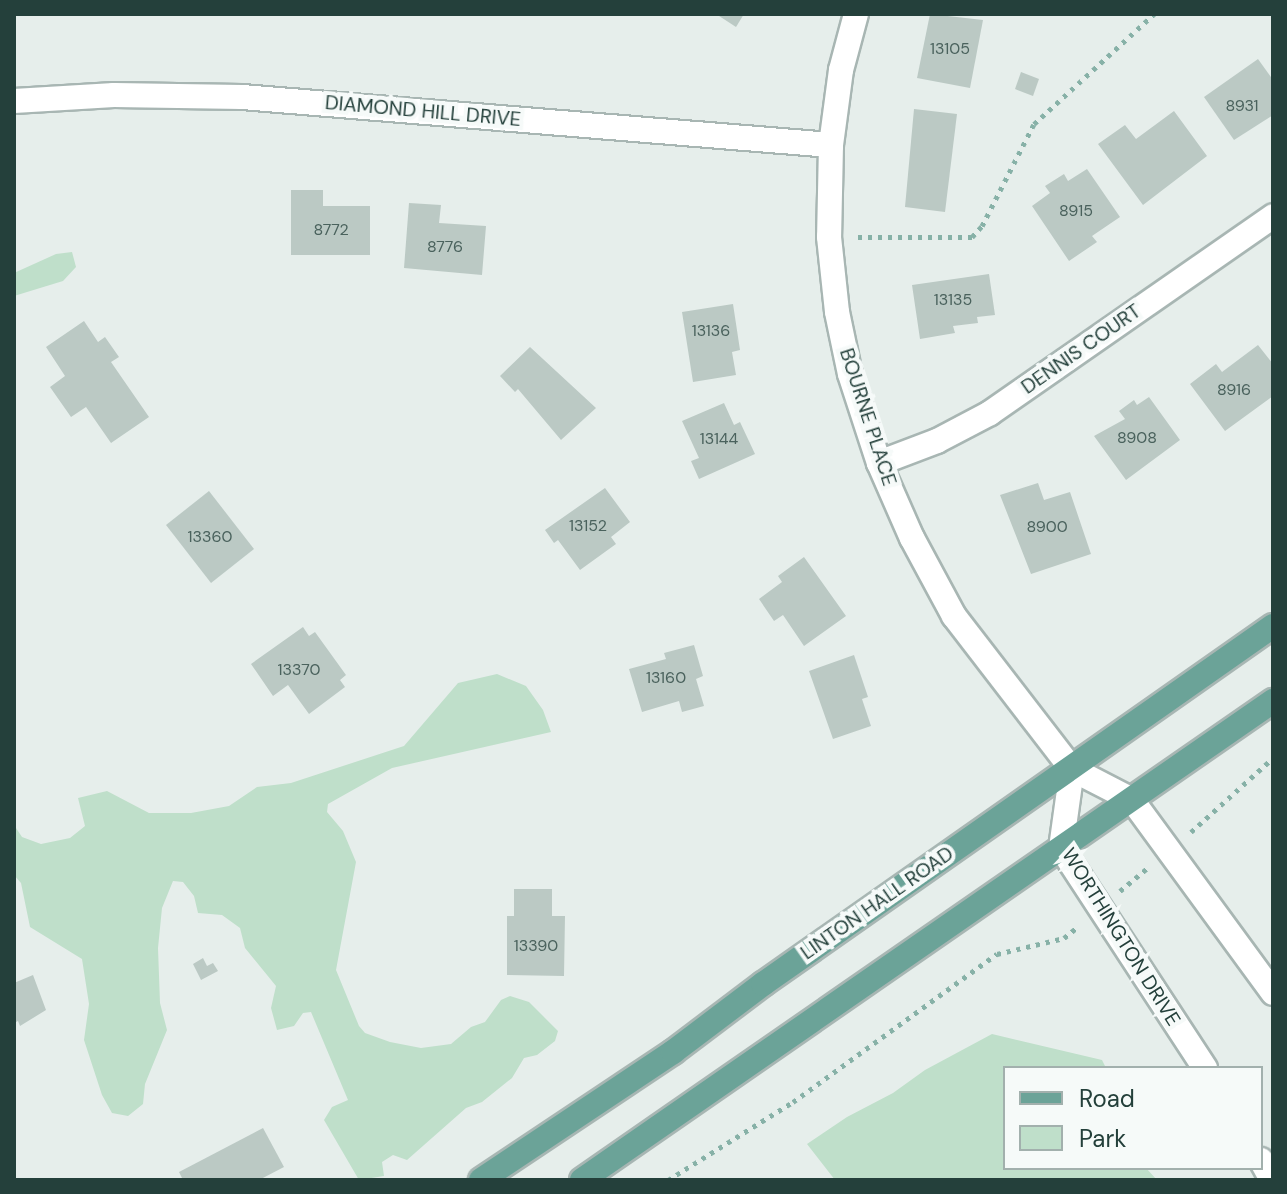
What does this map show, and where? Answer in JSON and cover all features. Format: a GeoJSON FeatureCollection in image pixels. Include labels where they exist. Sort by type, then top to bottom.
{"type":"FeatureCollection","features":[{"type":"Feature","properties":{"kind":"main road","name":"LINTON HALL ROAD"},"geometry":{"type":"LineString","coordinates":[[481,1180],[673,1052],[850,922],[1273,626]]}},
{"type":"Feature","properties":{"kind":"main road"},"geometry":{"type":"LineString","coordinates":[[582,1180],[1273,701]]}},
{"type":"Feature","properties":{"kind":"street","name":"BOURNE PLACE"},"geometry":{"type":"LineString","coordinates":[[856,14],[841,70],[831,145],[829,237],[837,312],[850,374],[879,463],[912,538],[954,616],[1072,769]]}},
{"type":"Feature","properties":{"kind":"street","name":"DIAMOND HILL DRIVE"},"geometry":{"type":"LineString","coordinates":[[14,101],[114,95],[242,97],[831,145]]}},
{"type":"Feature","properties":{"kind":"street","name":"DENNIS COURT"},"geometry":{"type":"LineString","coordinates":[[879,463],[937,441],[990,413],[1273,216]]}},
{"type":"Feature","properties":{"kind":"street"},"geometry":{"type":"LineString","coordinates":[[1072,769],[1132,800],[1273,993]]}},
{"type":"Feature","properties":{"kind":"street","name":"WORTHINGTON DRIVE"},"geometry":{"type":"LineString","coordinates":[[1072,769],[1061,848],[1204,1066]]}},
{"type":"Feature","properties":{"kind":"path"},"geometry":{"type":"LineString","coordinates":[[829,237],[972,237],[982,226],[1034,124],[1154,14]]}},
{"type":"Feature","properties":{"kind":"path"},"geometry":{"type":"LineString","coordinates":[[1226,803],[1255,770],[1273,758]]}},
{"type":"Feature","properties":{"kind":"path"},"geometry":{"type":"LineString","coordinates":[[668,1180],[793,1102],[997,954],[1064,938]]}},
{"type":"Feature","properties":{"kind":"green space"},"geometry":{"type":"Polygon","coordinates":[[[72,252],[76,267],[63,281],[14,296],[14,273],[56,254],[72,252]]]}},
{"type":"Feature","properties":{"kind":"green space"},"geometry":{"type":"Polygon","coordinates":[[[497,674],[526,686],[543,710],[551,732],[392,768],[328,804],[327,812],[343,831],[356,862],[336,970],[359,1026],[365,1033],[390,1042],[421,1048],[451,1044],[471,1027],[485,1022],[501,1000],[510,996],[529,1002],[558,1031],[555,1041],[537,1055],[524,1058],[512,1078],[482,1102],[466,1108],[407,1160],[393,1155],[382,1162],[384,1176],[359,1180],[324,1120],[332,1107],[348,1100],[311,1012],[303,1013],[294,1026],[277,1030],[271,1008],[276,986],[245,948],[240,928],[222,915],[198,913],[194,896],[183,882],[173,881],[162,908],[158,948],[160,1003],[167,1030],[145,1084],[143,1104],[128,1116],[112,1113],[102,1095],[84,1040],[89,1004],[82,959],[30,927],[21,883],[14,875],[14,825],[22,837],[41,844],[70,838],[85,826],[78,798],[107,791],[149,813],[191,813],[229,806],[257,787],[291,783],[404,746],[458,683],[497,674]]]}},
{"type":"Feature","properties":{"kind":"green space"},"geometry":{"type":"Polygon","coordinates":[[[992,1034],[1102,1060],[1105,1066],[1003,1066],[1003,1170],[1148,1170],[1157,1180],[835,1180],[807,1144],[847,1117],[893,1093],[925,1070],[992,1034]]]}},
{"type":"Feature","properties":{"kind":"building"},"geometry":{"type":"Polygon","coordinates":[[[716,14],[744,14],[736,27],[716,14]]]}},
{"type":"Feature","properties":{"kind":"building"},"geometry":{"type":"Polygon","coordinates":[[[930,14],[983,20],[970,88],[917,78],[930,14]]]}},
{"type":"Feature","properties":{"kind":"building"},"geometry":{"type":"Polygon","coordinates":[[[1258,59],[1273,80],[1273,115],[1234,140],[1204,97],[1258,59]]]}},
{"type":"Feature","properties":{"kind":"building"},"geometry":{"type":"Polygon","coordinates":[[[1021,72],[1039,79],[1033,96],[1015,89],[1021,72]]]}},
{"type":"Feature","properties":{"kind":"building"},"geometry":{"type":"Polygon","coordinates":[[[914,109],[957,114],[945,212],[905,207],[914,109]]]}},
{"type":"Feature","properties":{"kind":"building"},"geometry":{"type":"Polygon","coordinates":[[[1174,111],[1207,156],[1143,205],[1098,144],[1125,125],[1136,139],[1174,111]]]}},
{"type":"Feature","properties":{"kind":"building"},"geometry":{"type":"Polygon","coordinates":[[[1087,169],[1120,217],[1092,236],[1097,242],[1069,261],[1032,206],[1050,193],[1045,186],[1064,174],[1068,181],[1087,169]]]}},
{"type":"Feature","properties":{"kind":"building"},"geometry":{"type":"Polygon","coordinates":[[[291,190],[323,190],[323,206],[370,206],[370,255],[291,255],[291,190]]]}},
{"type":"Feature","properties":{"kind":"building"},"geometry":{"type":"Polygon","coordinates":[[[409,203],[441,205],[439,223],[486,226],[482,275],[404,268],[409,203]]]}},
{"type":"Feature","properties":{"kind":"building"},"geometry":{"type":"Polygon","coordinates":[[[989,274],[995,315],[977,317],[978,323],[953,326],[955,333],[920,339],[912,285],[989,274]]]}},
{"type":"Feature","properties":{"kind":"building"},"geometry":{"type":"Polygon","coordinates":[[[733,304],[740,350],[732,352],[736,375],[693,382],[682,312],[733,304]]]}},
{"type":"Feature","properties":{"kind":"building"},"geometry":{"type":"Polygon","coordinates":[[[84,321],[98,342],[105,337],[119,357],[111,362],[149,417],[111,443],[86,407],[71,417],[50,387],[65,376],[46,347],[84,321]]]}},
{"type":"Feature","properties":{"kind":"building"},"geometry":{"type":"Polygon","coordinates":[[[1258,345],[1273,364],[1273,396],[1225,431],[1190,384],[1216,364],[1222,372],[1258,345]]]}},
{"type":"Feature","properties":{"kind":"building"},"geometry":{"type":"Polygon","coordinates":[[[530,347],[596,408],[561,440],[518,389],[515,392],[500,376],[530,347]]]}},
{"type":"Feature","properties":{"kind":"building"},"geometry":{"type":"Polygon","coordinates":[[[1149,397],[1180,440],[1126,480],[1094,436],[1125,419],[1119,411],[1134,400],[1137,405],[1149,397]]]}},
{"type":"Feature","properties":{"kind":"building"},"geometry":{"type":"Polygon","coordinates":[[[724,403],[734,425],[740,422],[755,454],[699,479],[691,461],[699,458],[682,421],[724,403]]]}},
{"type":"Feature","properties":{"kind":"building"},"geometry":{"type":"Polygon","coordinates":[[[1038,483],[1044,500],[1070,492],[1091,554],[1031,574],[1000,495],[1038,483]]]}},
{"type":"Feature","properties":{"kind":"building"},"geometry":{"type":"Polygon","coordinates":[[[605,488],[630,522],[611,537],[616,544],[580,570],[558,540],[554,543],[545,530],[605,488]]]}},
{"type":"Feature","properties":{"kind":"building"},"geometry":{"type":"Polygon","coordinates":[[[209,491],[254,549],[211,583],[166,525],[209,491]]]}},
{"type":"Feature","properties":{"kind":"building"},"geometry":{"type":"Polygon","coordinates":[[[804,557],[846,616],[804,646],[783,615],[774,621],[759,599],[782,582],[778,576],[804,557]]]}},
{"type":"Feature","properties":{"kind":"building"},"geometry":{"type":"Polygon","coordinates":[[[303,627],[309,636],[315,632],[346,675],[340,680],[345,687],[309,714],[288,685],[273,696],[251,664],[303,627]]]}},
{"type":"Feature","properties":{"kind":"building"},"geometry":{"type":"Polygon","coordinates":[[[694,645],[703,676],[696,679],[704,706],[682,712],[679,701],[642,712],[629,669],[666,659],[664,653],[694,645]]]}},
{"type":"Feature","properties":{"kind":"building"},"geometry":{"type":"Polygon","coordinates":[[[854,655],[868,697],[862,699],[871,726],[833,739],[809,671],[854,655]]]}},
{"type":"Feature","properties":{"kind":"building"},"geometry":{"type":"Polygon","coordinates":[[[514,889],[552,889],[552,916],[565,916],[564,976],[507,975],[507,916],[514,916],[514,889]]]}},
{"type":"Feature","properties":{"kind":"building"},"geometry":{"type":"Polygon","coordinates":[[[203,958],[207,966],[213,963],[218,971],[201,980],[193,964],[203,958]]]}},
{"type":"Feature","properties":{"kind":"building"},"geometry":{"type":"Polygon","coordinates":[[[33,975],[46,1010],[20,1026],[18,1021],[14,1023],[14,983],[33,975]]]}},
{"type":"Feature","properties":{"kind":"building"},"geometry":{"type":"Polygon","coordinates":[[[263,1128],[284,1167],[259,1180],[183,1180],[179,1172],[263,1128]]]}}]}
